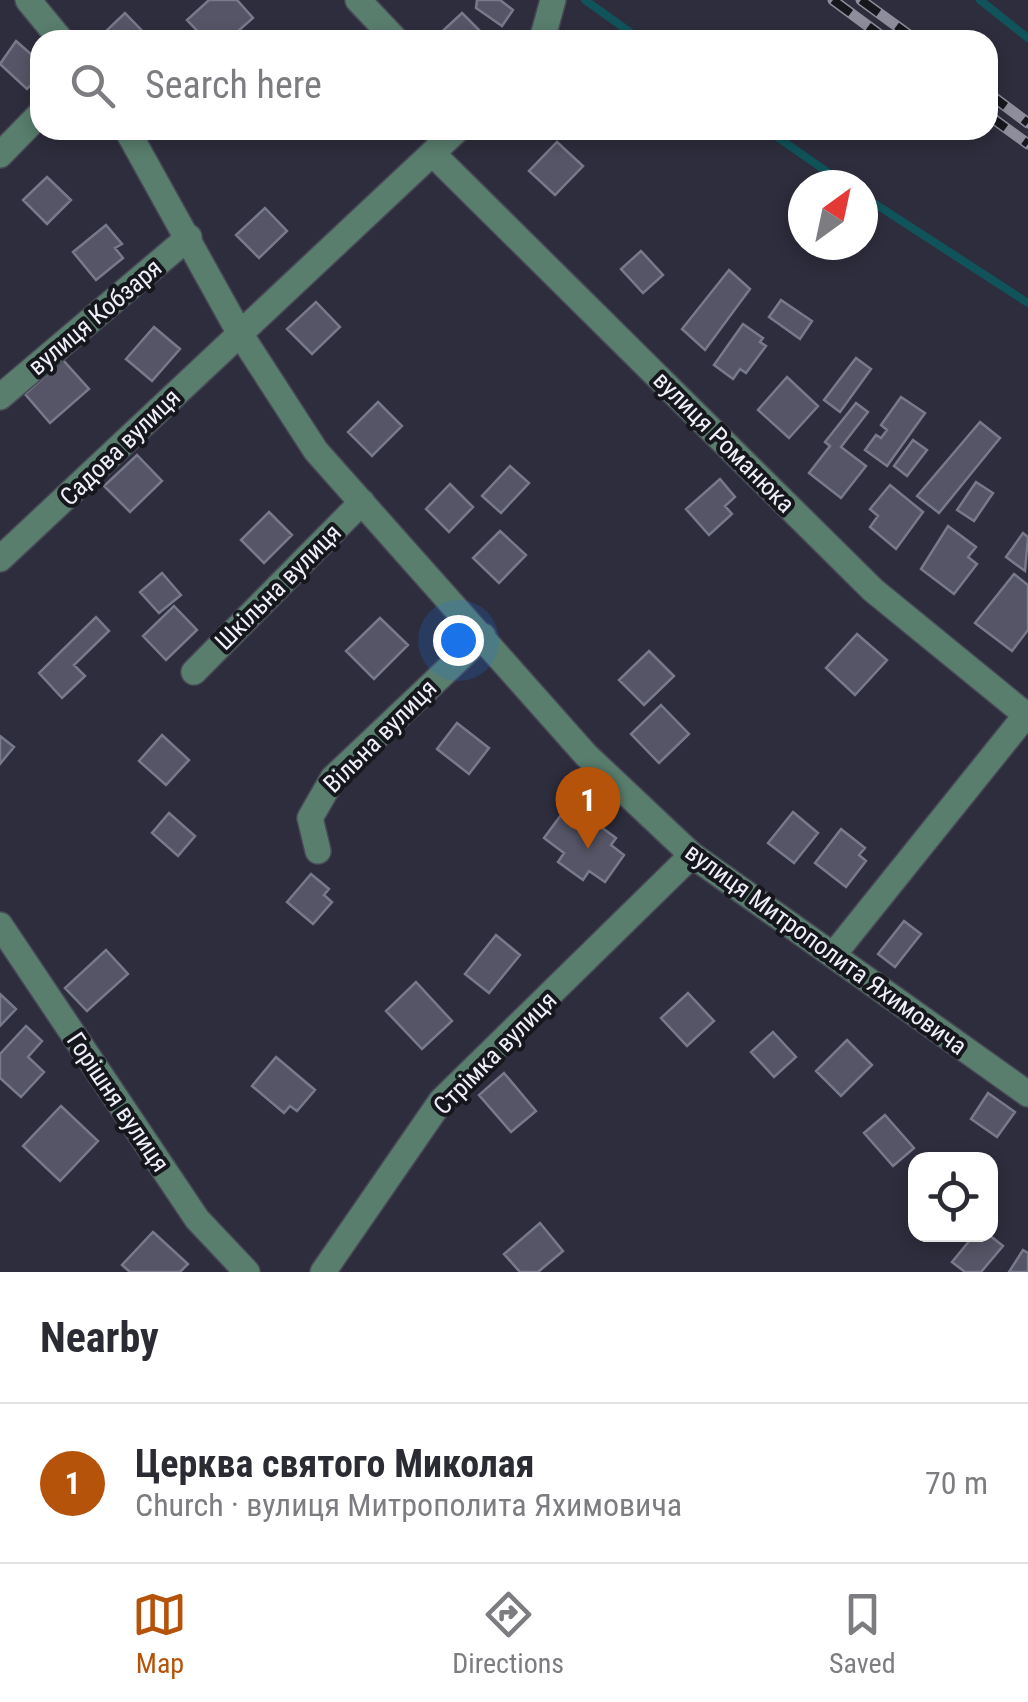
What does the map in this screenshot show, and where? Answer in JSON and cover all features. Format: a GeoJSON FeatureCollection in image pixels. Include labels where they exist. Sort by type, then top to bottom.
{"type":"FeatureCollection","features":[{"type":"Feature","properties":{"kind":"street"},"geometry":{"type":"LineString","coordinates":[[28,0],[53,30]]}},
{"type":"Feature","properties":{"kind":"street"},"geometry":{"type":"LineString","coordinates":[[358,0],[386,30]]}},
{"type":"Feature","properties":{"kind":"street"},"geometry":{"type":"LineString","coordinates":[[545,30],[553,0]]}},
{"type":"Feature","properties":{"kind":"street"},"geometry":{"type":"LineString","coordinates":[[0,155],[30,124]]}},
{"type":"Feature","properties":{"kind":"street","name":"вулиця Митрополита Яхимовича"},"geometry":{"type":"LineString","coordinates":[[133,140],[239,332],[316,450],[586,755],[692,855],[1028,1094]]}},
{"type":"Feature","properties":{"kind":"street"},"geometry":{"type":"LineString","coordinates":[[239,332],[448,140]]}},
{"type":"Feature","properties":{"kind":"street","name":"вулиця Романюка"},"geometry":{"type":"LineString","coordinates":[[434,155],[873,590],[956,662],[1027,715],[834,954]]}},
{"type":"Feature","properties":{"kind":"street","name":"вулиця Кобзаря"},"geometry":{"type":"LineString","coordinates":[[0,397],[189,237]]}},
{"type":"Feature","properties":{"kind":"street","name":"Садова вулиця"},"geometry":{"type":"LineString","coordinates":[[0,559],[239,332]]}},
{"type":"Feature","properties":{"kind":"street","name":"Шкільна вулиця"},"geometry":{"type":"LineString","coordinates":[[194,672],[362,502]]}},
{"type":"Feature","properties":{"kind":"street","name":"Вільна вулиця"},"geometry":{"type":"LineString","coordinates":[[318,851],[310,818],[326,785],[483,636]]}},
{"type":"Feature","properties":{"kind":"street","name":"Стрімка вулиця"},"geometry":{"type":"LineString","coordinates":[[323,1272],[441,1100],[692,855]]}},
{"type":"Feature","properties":{"kind":"street","name":"Горішня вулиця"},"geometry":{"type":"LineString","coordinates":[[0,925],[198,1218],[247,1272]]}},
{"type":"Feature","properties":{"kind":"building"},"geometry":{"type":"Polygon","coordinates":[[[209,0],[237,0],[253,18],[239,30],[196,30],[187,20],[209,0]]]}},
{"type":"Feature","properties":{"kind":"building"},"geometry":{"type":"Polygon","coordinates":[[[477,0],[500,0],[513,10],[502,26],[476,8],[477,0]]]}},
{"type":"Feature","properties":{"kind":"building"},"geometry":{"type":"Polygon","coordinates":[[[125,13],[141,30],[107,30],[125,13]]]}},
{"type":"Feature","properties":{"kind":"building"},"geometry":{"type":"Polygon","coordinates":[[[462,13],[479,30],[444,30],[462,13]]]}},
{"type":"Feature","properties":{"kind":"building"},"geometry":{"type":"Polygon","coordinates":[[[16,41],[30,53],[30,86],[27,89],[0,64],[16,41]]]}},
{"type":"Feature","properties":{"kind":"building"},"geometry":{"type":"Polygon","coordinates":[[[557,142],[583,166],[555,195],[529,171],[557,142]]]}},
{"type":"Feature","properties":{"kind":"building"},"geometry":{"type":"Polygon","coordinates":[[[47,177],[71,200],[47,224],[23,200],[47,177]]]}},
{"type":"Feature","properties":{"kind":"building"},"geometry":{"type":"Polygon","coordinates":[[[265,208],[287,231],[259,258],[236,235],[265,208]]]}},
{"type":"Feature","properties":{"kind":"building"},"geometry":{"type":"Polygon","coordinates":[[[106,225],[122,244],[115,248],[123,258],[96,280],[73,252],[106,225]]]}},
{"type":"Feature","properties":{"kind":"building"},"geometry":{"type":"Polygon","coordinates":[[[641,251],[663,275],[643,293],[621,269],[641,251]]]}},
{"type":"Feature","properties":{"kind":"building"},"geometry":{"type":"Polygon","coordinates":[[[729,270],[750,289],[705,350],[682,329],[729,270]]]}},
{"type":"Feature","properties":{"kind":"building"},"geometry":{"type":"Polygon","coordinates":[[[781,300],[812,321],[800,339],[769,317],[781,300]]]}},
{"type":"Feature","properties":{"kind":"building"},"geometry":{"type":"Polygon","coordinates":[[[316,302],[340,327],[312,354],[287,329],[316,302]]]}},
{"type":"Feature","properties":{"kind":"building"},"geometry":{"type":"Polygon","coordinates":[[[743,324],[763,338],[760,342],[766,346],[746,373],[740,369],[733,379],[714,365],[743,324]]]}},
{"type":"Feature","properties":{"kind":"building"},"geometry":{"type":"Polygon","coordinates":[[[154,327],[180,349],[152,381],[126,359],[154,327]]]}},
{"type":"Feature","properties":{"kind":"building"},"geometry":{"type":"Polygon","coordinates":[[[856,358],[871,369],[840,412],[824,400],[856,358]]]}},
{"type":"Feature","properties":{"kind":"building"},"geometry":{"type":"Polygon","coordinates":[[[63,360],[89,389],[50,423],[25,394],[63,360]]]}},
{"type":"Feature","properties":{"kind":"building"},"geometry":{"type":"Polygon","coordinates":[[[787,377],[818,406],[789,438],[758,410],[787,377]]]}},
{"type":"Feature","properties":{"kind":"building"},"geometry":{"type":"Polygon","coordinates":[[[901,397],[925,413],[887,466],[865,450],[876,435],[881,438],[887,430],[881,425],[901,397]]]}},
{"type":"Feature","properties":{"kind":"building"},"geometry":{"type":"Polygon","coordinates":[[[378,402],[402,426],[372,456],[348,432],[378,402]]]}},
{"type":"Feature","properties":{"kind":"building"},"geometry":{"type":"Polygon","coordinates":[[[856,403],[868,412],[841,447],[866,466],[841,498],[809,473],[830,446],[825,442],[856,403]]]}},
{"type":"Feature","properties":{"kind":"building"},"geometry":{"type":"Polygon","coordinates":[[[980,422],[1000,438],[939,513],[917,496],[980,422]]]}},
{"type":"Feature","properties":{"kind":"building"},"geometry":{"type":"Polygon","coordinates":[[[913,440],[927,450],[907,476],[894,466],[913,440]]]}},
{"type":"Feature","properties":{"kind":"building"},"geometry":{"type":"Polygon","coordinates":[[[137,455],[162,481],[130,512],[104,486],[137,455]]]}},
{"type":"Feature","properties":{"kind":"building"},"geometry":{"type":"Polygon","coordinates":[[[510,466],[529,483],[501,513],[482,496],[510,466]]]}},
{"type":"Feature","properties":{"kind":"building"},"geometry":{"type":"Polygon","coordinates":[[[720,479],[735,497],[725,506],[732,514],[709,535],[686,509],[720,479]]]}},
{"type":"Feature","properties":{"kind":"building"},"geometry":{"type":"Polygon","coordinates":[[[976,482],[993,493],[974,521],[957,510],[976,482]]]}},
{"type":"Feature","properties":{"kind":"building"},"geometry":{"type":"Polygon","coordinates":[[[450,484],[473,507],[449,532],[426,509],[450,484]]]}},
{"type":"Feature","properties":{"kind":"building"},"geometry":{"type":"Polygon","coordinates":[[[890,485],[923,512],[896,549],[870,527],[878,516],[870,509],[890,485]]]}},
{"type":"Feature","properties":{"kind":"building"},"geometry":{"type":"Polygon","coordinates":[[[269,512],[292,535],[264,563],[241,540],[269,512]]]}},
{"type":"Feature","properties":{"kind":"building"},"geometry":{"type":"Polygon","coordinates":[[[948,526],[976,547],[968,557],[977,564],[954,594],[921,569],[948,526]]]}},
{"type":"Feature","properties":{"kind":"building"},"geometry":{"type":"Polygon","coordinates":[[[500,531],[526,555],[499,583],[473,558],[500,531]]]}},
{"type":"Feature","properties":{"kind":"building"},"geometry":{"type":"Polygon","coordinates":[[[1023,533],[1028,537],[1025,571],[1006,557],[1023,533]]]}},
{"type":"Feature","properties":{"kind":"building"},"geometry":{"type":"Polygon","coordinates":[[[162,573],[181,595],[159,613],[140,592],[162,573]]]}},
{"type":"Feature","properties":{"kind":"building"},"geometry":{"type":"Polygon","coordinates":[[[1014,574],[1028,585],[1028,630],[1012,651],[975,623],[1014,574]]]}},
{"type":"Feature","properties":{"kind":"building"},"geometry":{"type":"Polygon","coordinates":[[[174,606],[197,630],[166,660],[143,636],[174,606]]]}},
{"type":"Feature","properties":{"kind":"building"},"geometry":{"type":"Polygon","coordinates":[[[96,617],[109,631],[74,665],[85,676],[62,698],[39,673],[96,617]]]}},
{"type":"Feature","properties":{"kind":"building"},"geometry":{"type":"Polygon","coordinates":[[[380,618],[408,645],[374,679],[346,651],[380,618]]]}},
{"type":"Feature","properties":{"kind":"building"},"geometry":{"type":"Polygon","coordinates":[[[857,634],[887,660],[855,695],[826,668],[857,634]]]}},
{"type":"Feature","properties":{"kind":"building"},"geometry":{"type":"Polygon","coordinates":[[[649,651],[674,676],[644,705],[619,680],[649,651]]]}},
{"type":"Feature","properties":{"kind":"building"},"geometry":{"type":"Polygon","coordinates":[[[661,705],[689,734],[659,763],[631,734],[661,705]]]}},
{"type":"Feature","properties":{"kind":"building"},"geometry":{"type":"Polygon","coordinates":[[[457,723],[489,748],[469,774],[437,749],[457,723]]]}},
{"type":"Feature","properties":{"kind":"building"},"geometry":{"type":"Polygon","coordinates":[[[162,735],[189,760],[166,785],[139,761],[162,735]]]}},
{"type":"Feature","properties":{"kind":"building"},"geometry":{"type":"Polygon","coordinates":[[[0,736],[14,747],[0,764],[0,736]]]}},
{"type":"Feature","properties":{"kind":"building"},"geometry":{"type":"Polygon","coordinates":[[[564,811],[588,828],[593,821],[616,838],[611,845],[624,855],[605,882],[589,871],[583,880],[558,862],[564,853],[544,838],[564,811]]]}},
{"type":"Feature","properties":{"kind":"building"},"geometry":{"type":"Polygon","coordinates":[[[793,812],[818,833],[794,863],[768,843],[793,812]]]}},
{"type":"Feature","properties":{"kind":"building"},"geometry":{"type":"Polygon","coordinates":[[[169,813],[195,836],[178,856],[152,833],[169,813]]]}},
{"type":"Feature","properties":{"kind":"building"},"geometry":{"type":"Polygon","coordinates":[[[841,829],[865,848],[859,855],[866,861],[846,887],[815,863],[841,829]]]}},
{"type":"Feature","properties":{"kind":"building"},"geometry":{"type":"Polygon","coordinates":[[[311,874],[329,889],[324,895],[332,902],[313,924],[287,902],[311,874]]]}},
{"type":"Feature","properties":{"kind":"building"},"geometry":{"type":"Polygon","coordinates":[[[904,921],[921,934],[895,967],[878,954],[904,921]]]}},
{"type":"Feature","properties":{"kind":"building"},"geometry":{"type":"Polygon","coordinates":[[[496,935],[520,955],[489,993],[465,974],[496,935]]]}},
{"type":"Feature","properties":{"kind":"building"},"geometry":{"type":"Polygon","coordinates":[[[106,950],[128,974],[87,1011],[65,988],[106,950]]]}},
{"type":"Feature","properties":{"kind":"building"},"geometry":{"type":"Polygon","coordinates":[[[416,982],[452,1021],[422,1049],[386,1011],[416,982]]]}},
{"type":"Feature","properties":{"kind":"building"},"geometry":{"type":"Polygon","coordinates":[[[688,993],[714,1021],[687,1046],[661,1018],[688,993]]]}},
{"type":"Feature","properties":{"kind":"building"},"geometry":{"type":"Polygon","coordinates":[[[0,994],[16,1009],[0,1026],[0,994]]]}},
{"type":"Feature","properties":{"kind":"building"},"geometry":{"type":"Polygon","coordinates":[[[26,1026],[42,1041],[28,1057],[44,1072],[21,1097],[0,1078],[0,1054],[26,1026]]]}},
{"type":"Feature","properties":{"kind":"building"},"geometry":{"type":"Polygon","coordinates":[[[773,1032],[796,1057],[774,1077],[751,1052],[773,1032]]]}},
{"type":"Feature","properties":{"kind":"building"},"geometry":{"type":"Polygon","coordinates":[[[847,1040],[872,1065],[841,1096],[816,1071],[847,1040]]]}},
{"type":"Feature","properties":{"kind":"building"},"geometry":{"type":"Polygon","coordinates":[[[276,1057],[315,1090],[297,1111],[290,1106],[284,1113],[252,1086],[276,1057]]]}},
{"type":"Feature","properties":{"kind":"building"},"geometry":{"type":"Polygon","coordinates":[[[504,1073],[536,1111],[511,1132],[479,1095],[504,1073]]]}},
{"type":"Feature","properties":{"kind":"building"},"geometry":{"type":"Polygon","coordinates":[[[988,1093],[1015,1112],[997,1137],[971,1119],[988,1093]]]}},
{"type":"Feature","properties":{"kind":"building"},"geometry":{"type":"Polygon","coordinates":[[[61,1106],[98,1141],[60,1181],[23,1146],[61,1106]]]}},
{"type":"Feature","properties":{"kind":"building"},"geometry":{"type":"Polygon","coordinates":[[[885,1115],[914,1148],[893,1166],[864,1133],[885,1115]]]}},
{"type":"Feature","properties":{"kind":"building"},"geometry":{"type":"Polygon","coordinates":[[[540,1223],[563,1251],[538,1272],[520,1272],[504,1254],[540,1223]]]}},
{"type":"Feature","properties":{"kind":"building"},"geometry":{"type":"Polygon","coordinates":[[[153,1232],[188,1264],[180,1272],[130,1272],[122,1265],[153,1232]]]}},
{"type":"Feature","properties":{"kind":"building"},"geometry":{"type":"Polygon","coordinates":[[[968,1242],[998,1242],[1003,1246],[981,1272],[965,1272],[952,1262],[968,1242]]]}},
{"type":"Feature","properties":{"kind":"building"},"geometry":{"type":"Polygon","coordinates":[[[1023,1250],[1028,1253],[1028,1272],[1009,1272],[1023,1250]]]}},
{"type":"Feature","properties":{"kind":"waterway"},"geometry":{"type":"LineString","coordinates":[[585,0],[627,30]]}},
{"type":"Feature","properties":{"kind":"waterway"},"geometry":{"type":"LineString","coordinates":[[980,0],[1028,38]]}},
{"type":"Feature","properties":{"kind":"waterway"},"geometry":{"type":"LineString","coordinates":[[781,140],[824,170]]}},
{"type":"Feature","properties":{"kind":"waterway"},"geometry":{"type":"LineString","coordinates":[[878,206],[1028,303]]}},
{"type":"Feature","properties":{"kind":"railway"},"geometry":{"type":"LineString","coordinates":[[833,0],[874,30]]}},
{"type":"Feature","properties":{"kind":"railway"},"geometry":{"type":"LineString","coordinates":[[861,0],[902,30]]}},
{"type":"Feature","properties":{"kind":"railway"},"geometry":{"type":"LineString","coordinates":[[998,100],[1028,123]]}},
{"type":"Feature","properties":{"kind":"railway"},"geometry":{"type":"LineString","coordinates":[[998,122],[1028,144]]}},
{"type":"Feature","properties":{"kind":"place","name":"Церква святого Миколая"},"geometry":{"type":"Point","coordinates":[588,849]}}]}
